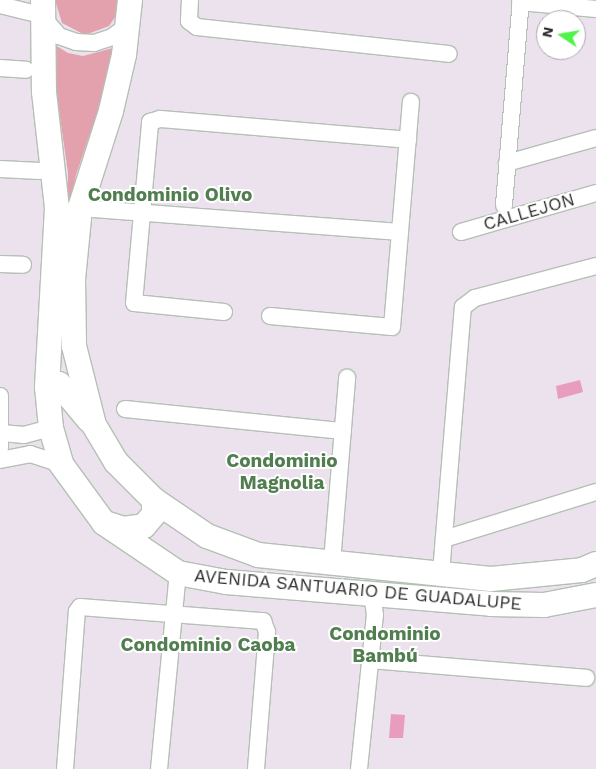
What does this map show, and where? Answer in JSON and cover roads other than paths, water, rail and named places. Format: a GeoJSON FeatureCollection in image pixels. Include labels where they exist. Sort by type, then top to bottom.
{"type":"FeatureCollection","features":[{"type":"Feature","properties":{"kind":"street","name":"AVENIDA SANTUARIO DE GUADALUPE"},"geometry":{"type":"LineString","coordinates":[[130,0],[112,111],[80,208],[73,280],[74,346],[94,425],[116,462],[154,500],[207,536],[258,555],[491,579],[582,570],[596,564]]}},
{"type":"Feature","properties":{"kind":"street"},"geometry":{"type":"LineString","coordinates":[[190,0],[189,22],[197,27],[449,54]]}},
{"type":"Feature","properties":{"kind":"street"},"geometry":{"type":"LineString","coordinates":[[504,205],[521,1],[596,8]]}},
{"type":"Feature","properties":{"kind":"street"},"geometry":{"type":"LineString","coordinates":[[0,5],[42,8],[58,36],[76,42],[94,43],[112,37],[127,26]]}},
{"type":"Feature","properties":{"kind":"street","name":"AVENIDA SANTUARIO DE GUADALUPE"},"geometry":{"type":"LineString","coordinates":[[42,8],[44,92],[57,208],[48,387],[51,428],[61,464],[104,523],[176,584],[226,582],[373,604],[544,605],[596,595]]}},
{"type":"Feature","properties":{"kind":"street"},"geometry":{"type":"LineString","coordinates":[[0,68],[26,70]]}},
{"type":"Feature","properties":{"kind":"street"},"geometry":{"type":"LineString","coordinates":[[270,316],[392,326],[411,102]]}},
{"type":"Feature","properties":{"kind":"street"},"geometry":{"type":"LineString","coordinates":[[224,312],[134,303],[140,213],[149,125],[155,118],[408,140]]}},
{"type":"Feature","properties":{"kind":"street"},"geometry":{"type":"LineString","coordinates":[[507,163],[596,138]]}},
{"type":"Feature","properties":{"kind":"street"},"geometry":{"type":"LineString","coordinates":[[0,169],[40,172]]}},
{"type":"Feature","properties":{"kind":"street","name":"CALLEJON"},"geometry":{"type":"LineString","coordinates":[[462,232],[596,193]]}},
{"type":"Feature","properties":{"kind":"street"},"geometry":{"type":"LineString","coordinates":[[80,208],[400,232]]}},
{"type":"Feature","properties":{"kind":"street"},"geometry":{"type":"LineString","coordinates":[[0,264],[23,264]]}},
{"type":"Feature","properties":{"kind":"street"},"geometry":{"type":"LineString","coordinates":[[441,573],[463,307],[475,298],[596,266]]}},
{"type":"Feature","properties":{"kind":"street"},"geometry":{"type":"LineString","coordinates":[[332,562],[346,378]]}},
{"type":"Feature","properties":{"kind":"street"},"geometry":{"type":"LineString","coordinates":[[48,387],[59,384],[94,425]]}},
{"type":"Feature","properties":{"kind":"street"},"geometry":{"type":"LineString","coordinates":[[0,396],[1,440],[51,428]]}},
{"type":"Feature","properties":{"kind":"street"},"geometry":{"type":"LineString","coordinates":[[125,409],[343,431]]}},
{"type":"Feature","properties":{"kind":"street"},"geometry":{"type":"LineString","coordinates":[[0,460],[30,454],[61,464]]}},
{"type":"Feature","properties":{"kind":"street"},"geometry":{"type":"LineString","coordinates":[[443,544],[596,492]]}},
{"type":"Feature","properties":{"kind":"street"},"geometry":{"type":"LineString","coordinates":[[104,523],[123,528],[144,526],[154,514],[154,500]]}},
{"type":"Feature","properties":{"kind":"street"},"geometry":{"type":"LineString","coordinates":[[159,769],[176,584]]}},
{"type":"Feature","properties":{"kind":"street"},"geometry":{"type":"LineString","coordinates":[[359,769],[373,604]]}},
{"type":"Feature","properties":{"kind":"street"},"geometry":{"type":"LineString","coordinates":[[65,769],[78,608],[259,620],[266,624],[256,769]]}},
{"type":"Feature","properties":{"kind":"street"},"geometry":{"type":"LineString","coordinates":[[369,660],[586,678]]}},
{"type":"Feature","properties":{"kind":"district","name":"Condominio Olivo"},"geometry":{"type":"Point","coordinates":[170,195]}},
{"type":"Feature","properties":{"kind":"district","name":"Condominio Magnolia"},"geometry":{"type":"Point","coordinates":[282,472]}},
{"type":"Feature","properties":{"kind":"district","name":"Condominio Caoba"},"geometry":{"type":"Point","coordinates":[208,645]}},
{"type":"Feature","properties":{"kind":"district","name":"Condominio Bambú"},"geometry":{"type":"Point","coordinates":[385,645]}}]}
